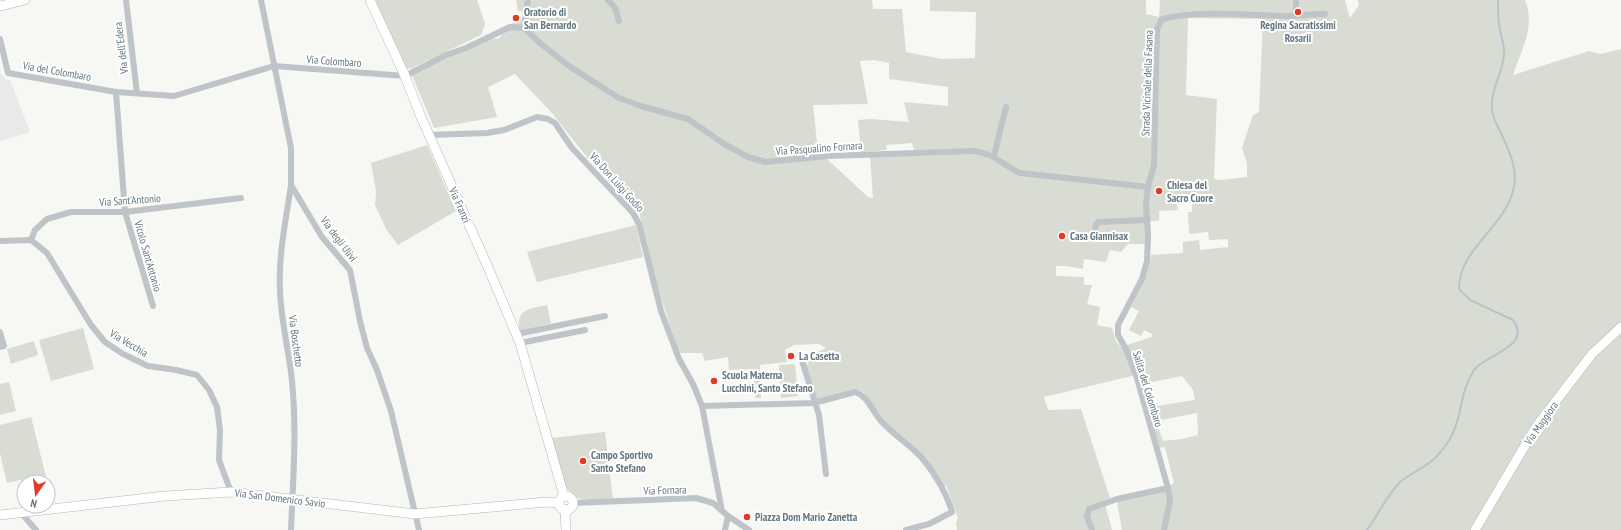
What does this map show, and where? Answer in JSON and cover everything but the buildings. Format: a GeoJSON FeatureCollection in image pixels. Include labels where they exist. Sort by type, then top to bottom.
{"type":"FeatureCollection","features":[{"type":"Feature","properties":{"kind":"main road"},"geometry":{"type":"LineString","coordinates":[[0,9],[25,0]]}},
{"type":"Feature","properties":{"kind":"main road","name":"Via Franzi"},"geometry":{"type":"LineString","coordinates":[[370,0],[405,76],[429,135],[517,334],[563,503],[566,530]]}},
{"type":"Feature","properties":{"kind":"main road","name":"Via Maggiora"},"geometry":{"type":"LineString","coordinates":[[1475,530],[1536,427],[1592,354],[1621,326]]}},
{"type":"Feature","properties":{"kind":"main road","name":"Via San Domenico Savio"},"geometry":{"type":"LineString","coordinates":[[56,510],[165,496],[231,492],[415,514],[547,502],[563,503]]}},
{"type":"Feature","properties":{"kind":"main road"},"geometry":{"type":"LineString","coordinates":[[563,503],[569,509],[573,503]]}},
{"type":"Feature","properties":{"kind":"main road","name":"Via San Domenico Savio"},"geometry":{"type":"LineString","coordinates":[[0,515],[22,514]]}},
{"type":"Feature","properties":{"kind":"street","name":"Via dell'Edera"},"geometry":{"type":"LineString","coordinates":[[126,0],[137,93]]}},
{"type":"Feature","properties":{"kind":"street"},"geometry":{"type":"LineString","coordinates":[[261,0],[291,148],[291,185]]}},
{"type":"Feature","properties":{"kind":"street"},"geometry":{"type":"LineString","coordinates":[[405,76],[446,55],[466,48],[510,27],[524,28],[528,0]]}},
{"type":"Feature","properties":{"kind":"street"},"geometry":{"type":"LineString","coordinates":[[608,0],[615,8],[619,21]]}},
{"type":"Feature","properties":{"kind":"street"},"geometry":{"type":"LineString","coordinates":[[1296,0],[1296,15]]}},
{"type":"Feature","properties":{"kind":"street","name":"Strada Vicinale della Fasana"},"geometry":{"type":"LineString","coordinates":[[1148,187],[1154,165],[1157,29],[1162,19],[1176,16],[1222,14],[1325,14]]}},
{"type":"Feature","properties":{"kind":"street","name":"Via Pasqualino Fornara"},"geometry":{"type":"LineString","coordinates":[[524,28],[541,44],[570,66],[619,98],[644,107],[688,119],[724,144],[748,157],[765,162],[829,156],[980,151],[994,156],[1008,168],[1020,173],[1148,187]]}},
{"type":"Feature","properties":{"kind":"street","name":"Via del Colombaro"},"geometry":{"type":"LineString","coordinates":[[0,38],[8,73],[116,92],[137,93]]}},
{"type":"Feature","properties":{"kind":"street","name":"Via Colombaro"},"geometry":{"type":"LineString","coordinates":[[137,93],[174,96],[274,66],[405,76]]}},
{"type":"Feature","properties":{"kind":"street","name":"Vicolo Sant'Antonio"},"geometry":{"type":"LineString","coordinates":[[116,92],[125,212],[153,306]]}},
{"type":"Feature","properties":{"kind":"street"},"geometry":{"type":"LineString","coordinates":[[994,156],[1006,107]]}},
{"type":"Feature","properties":{"kind":"street","name":"Via Don Luigi Godio"},"geometry":{"type":"LineString","coordinates":[[429,135],[487,133],[504,130],[537,117],[548,119],[555,123],[572,148],[633,213],[639,224],[661,311],[679,359],[693,384],[702,406],[722,511]]}},
{"type":"Feature","properties":{"kind":"street","name":"Via Boschetto"},"geometry":{"type":"LineString","coordinates":[[291,185],[280,264],[280,290],[284,334],[292,381],[294,421],[291,530]]}},
{"type":"Feature","properties":{"kind":"street","name":"Via degli Ulivi"},"geometry":{"type":"LineString","coordinates":[[291,185],[322,237],[350,270],[367,348],[377,370],[391,411],[419,530]]}},
{"type":"Feature","properties":{"kind":"street","name":"Salita del Colombaro"},"geometry":{"type":"LineString","coordinates":[[1148,187],[1146,204],[1148,234],[1147,261],[1142,279],[1118,325],[1118,335],[1126,349],[1136,375],[1168,488],[1170,501],[1164,530]]}},
{"type":"Feature","properties":{"kind":"street","name":"Via Sant'Antonio"},"geometry":{"type":"LineString","coordinates":[[31,240],[35,230],[47,219],[71,212],[125,212],[241,198]]}},
{"type":"Feature","properties":{"kind":"street"},"geometry":{"type":"LineString","coordinates":[[1094,239],[1096,225],[1098,222],[1147,220]]}},
{"type":"Feature","properties":{"kind":"street"},"geometry":{"type":"LineString","coordinates":[[0,241],[31,240]]}},
{"type":"Feature","properties":{"kind":"street","name":"Via Vecchia"},"geometry":{"type":"LineString","coordinates":[[31,240],[47,253],[90,325],[105,342],[123,354],[148,366],[197,375],[205,385],[217,407],[220,430],[219,460],[231,492]]}},
{"type":"Feature","properties":{"kind":"street"},"geometry":{"type":"LineString","coordinates":[[517,334],[605,316]]}},
{"type":"Feature","properties":{"kind":"street"},"geometry":{"type":"LineString","coordinates":[[520,343],[585,330]]}},
{"type":"Feature","properties":{"kind":"street"},"geometry":{"type":"LineString","coordinates":[[0,332],[4,346],[0,347]]}},
{"type":"Feature","properties":{"kind":"street"},"geometry":{"type":"LineString","coordinates":[[800,354],[814,402],[821,415],[826,474]]}},
{"type":"Feature","properties":{"kind":"street"},"geometry":{"type":"LineString","coordinates":[[702,406],[814,402],[855,392],[862,394],[882,422],[899,439],[917,453],[925,463],[943,488],[952,512],[929,524],[906,530]]}},
{"type":"Feature","properties":{"kind":"street"},"geometry":{"type":"LineString","coordinates":[[1092,530],[1087,516],[1089,509],[1117,499],[1168,488]]}},
{"type":"Feature","properties":{"kind":"street","name":"Via Fornara"},"geometry":{"type":"LineString","coordinates":[[573,503],[696,498],[713,503],[728,516],[749,530]]}},
{"type":"Feature","properties":{"kind":"street"},"geometry":{"type":"LineString","coordinates":[[22,514],[36,530]]}},
{"type":"Feature","properties":{"kind":"street"},"geometry":{"type":"LineString","coordinates":[[725,530],[728,516]]}},
{"type":"Feature","properties":{"kind":"shaded area"},"geometry":{"type":"Polygon","coordinates":[[[373,0],[477,0],[485,24],[481,35],[412,68],[405,69],[373,0]]]}},
{"type":"Feature","properties":{"kind":"shaded area"},"geometry":{"type":"Polygon","coordinates":[[[516,0],[872,0],[873,9],[902,9],[906,52],[942,59],[975,58],[976,12],[930,11],[930,0],[1146,0],[1146,14],[1159,17],[1160,0],[1345,0],[1350,18],[1359,5],[1358,0],[1525,0],[1529,19],[1528,29],[1513,75],[1589,51],[1601,54],[1621,49],[1621,530],[1122,530],[1116,497],[1168,487],[1174,483],[1165,447],[1159,448],[1136,375],[1044,397],[1048,410],[1081,409],[1110,498],[1104,500],[1112,530],[957,530],[956,523],[958,518],[946,485],[945,487],[877,414],[863,392],[857,390],[817,400],[806,366],[813,354],[826,348],[819,344],[794,345],[785,350],[787,362],[760,365],[761,398],[755,398],[753,369],[729,370],[728,357],[705,361],[702,353],[679,353],[655,279],[639,212],[590,161],[551,112],[515,74],[488,87],[497,117],[434,128],[411,73],[487,37],[498,39],[511,24],[524,18],[521,11],[518,11],[516,0]],[[1188,18],[1186,95],[1217,99],[1214,179],[1220,180],[1247,177],[1247,163],[1242,148],[1253,115],[1259,112],[1263,19],[1188,18]],[[874,60],[860,61],[868,104],[813,105],[817,142],[821,143],[822,149],[826,150],[827,159],[868,197],[873,198],[870,157],[943,155],[914,150],[912,143],[886,145],[887,150],[861,152],[858,120],[871,119],[909,122],[904,102],[948,106],[948,87],[889,79],[889,63],[874,60]],[[1192,203],[1177,204],[1178,210],[1159,211],[1159,221],[1150,221],[1151,244],[1128,244],[1121,252],[1110,250],[1106,262],[1084,259],[1083,269],[1056,266],[1056,276],[1083,277],[1084,285],[1092,285],[1087,304],[1100,307],[1097,325],[1112,328],[1116,341],[1121,347],[1152,337],[1152,334],[1144,330],[1141,336],[1129,330],[1139,311],[1131,307],[1144,282],[1151,255],[1183,253],[1183,242],[1199,240],[1200,250],[1228,247],[1228,239],[1209,240],[1208,232],[1189,234],[1188,212],[1192,212],[1192,203]],[[1182,376],[1142,384],[1149,407],[1195,400],[1193,390],[1182,376]],[[1197,413],[1156,421],[1163,441],[1182,439],[1198,435],[1197,413]]]}},
{"type":"Feature","properties":{"kind":"shaded area"},"geometry":{"type":"Polygon","coordinates":[[[0,72],[5,79],[10,80],[30,132],[0,141],[0,72]]]}},
{"type":"Feature","properties":{"kind":"shaded area"},"geometry":{"type":"Polygon","coordinates":[[[427,145],[456,211],[398,245],[386,229],[375,205],[376,191],[371,163],[427,145]]]}},
{"type":"Feature","properties":{"kind":"shaded area"},"geometry":{"type":"Polygon","coordinates":[[[636,225],[643,257],[537,282],[527,252],[636,225]]]}},
{"type":"Feature","properties":{"kind":"shaded area"},"geometry":{"type":"Polygon","coordinates":[[[547,305],[551,323],[520,331],[520,318],[525,311],[547,305]]]}},
{"type":"Feature","properties":{"kind":"shaded area"},"geometry":{"type":"Polygon","coordinates":[[[83,328],[94,369],[51,381],[39,340],[83,328]]]}},
{"type":"Feature","properties":{"kind":"shaded area"},"geometry":{"type":"Polygon","coordinates":[[[34,341],[38,355],[11,364],[7,349],[34,341]]]}},
{"type":"Feature","properties":{"kind":"shaded area"},"geometry":{"type":"Polygon","coordinates":[[[795,364],[798,396],[781,398],[779,365],[795,364]]]}},
{"type":"Feature","properties":{"kind":"shaded area"},"geometry":{"type":"Polygon","coordinates":[[[9,382],[16,411],[0,415],[0,384],[9,382]]]}},
{"type":"Feature","properties":{"kind":"shaded area"},"geometry":{"type":"Polygon","coordinates":[[[31,417],[45,474],[16,474],[16,481],[7,483],[0,453],[0,425],[31,417]]]}},
{"type":"Feature","properties":{"kind":"shaded area","name":"Campo Sportivo Santo Stefano"},"geometry":{"type":"Polygon","coordinates":[[[605,432],[613,500],[582,499],[575,496],[564,483],[552,438],[605,432]]]}},
{"type":"Feature","properties":{"kind":"waterway"},"geometry":{"type":"LineString","coordinates":[[1367,530],[1400,482],[1433,460],[1450,439],[1457,422],[1466,387],[1474,370],[1479,365],[1505,350],[1517,337],[1517,329],[1513,320],[1470,300],[1459,289],[1461,275],[1466,263],[1473,251],[1501,216],[1508,204],[1515,183],[1512,161],[1495,122],[1492,110],[1493,95],[1504,54],[1499,24],[1498,0]]}},
{"type":"Feature","properties":{"kind":"place","name":"Regina Sacratissimi Rosarii"},"geometry":{"type":"Point","coordinates":[1298,12]}},
{"type":"Feature","properties":{"kind":"place","name":"Oratorio di San Bernardo"},"geometry":{"type":"Point","coordinates":[516,18]}},
{"type":"Feature","properties":{"kind":"place","name":"Chiesa del Sacro Cuore"},"geometry":{"type":"Point","coordinates":[1159,191]}},
{"type":"Feature","properties":{"kind":"place","name":"Casa Giannisax"},"geometry":{"type":"Point","coordinates":[1062,236]}},
{"type":"Feature","properties":{"kind":"place","name":"La Casetta"},"geometry":{"type":"Point","coordinates":[791,356]}},
{"type":"Feature","properties":{"kind":"place","name":"Scuola Materna Lucchini, Santo Stefano"},"geometry":{"type":"Point","coordinates":[714,381]}},
{"type":"Feature","properties":{"kind":"place","name":"Campo Sportivo Santo Stefano"},"geometry":{"type":"Point","coordinates":[583,461]}},
{"type":"Feature","properties":{"kind":"place","name":"Piazza Dom Mario Zanetta"},"geometry":{"type":"Point","coordinates":[747,517]}}]}
